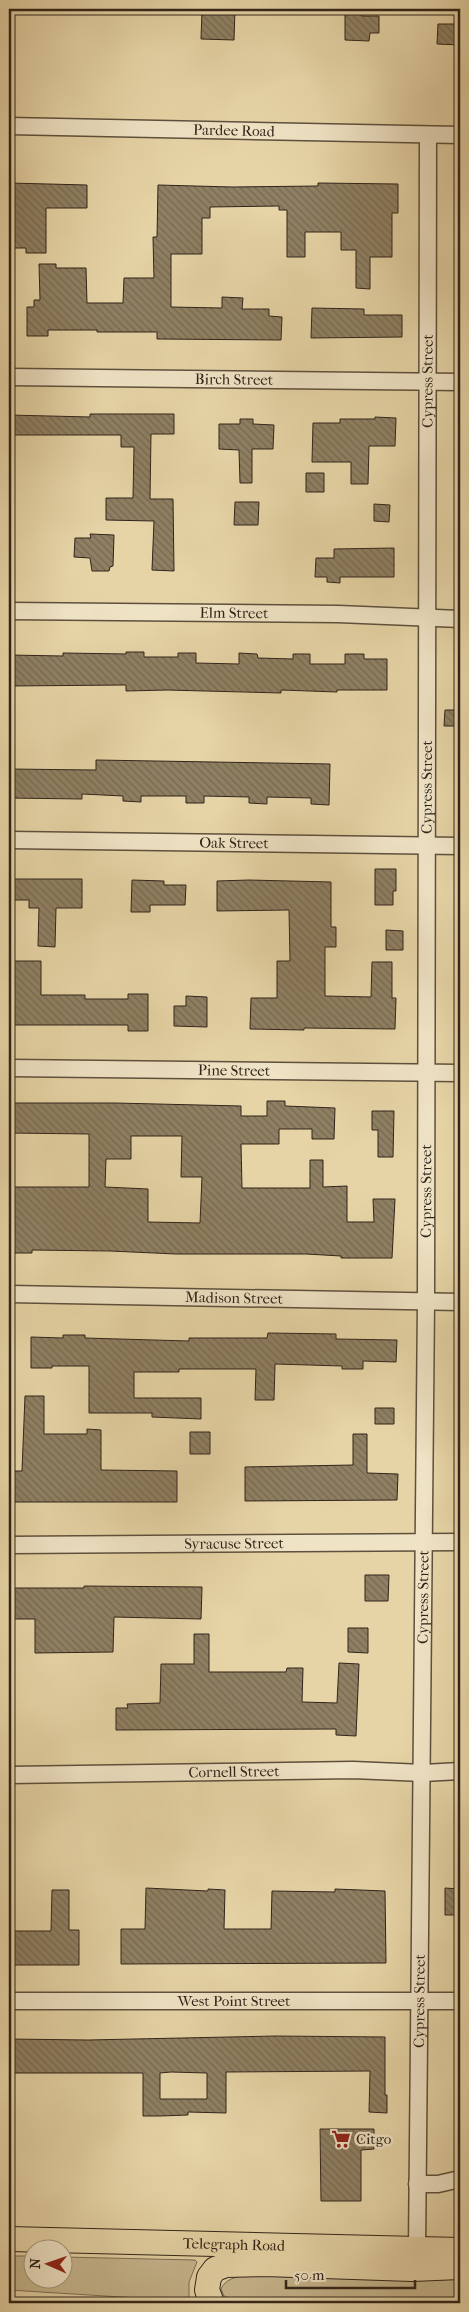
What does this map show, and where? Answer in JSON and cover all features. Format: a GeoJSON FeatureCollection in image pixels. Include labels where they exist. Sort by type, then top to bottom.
{"type":"FeatureCollection","features":[{"type":"Feature","properties":{"kind":"highway","name":"Telegraph Road"},"geometry":{"type":"LineString","coordinates":[[9,2239],[460,2250]]}},
{"type":"Feature","properties":{"kind":"highway"},"geometry":{"type":"LineString","coordinates":[[212,2303],[207,2290],[208,2277],[214,2269],[226,2265],[460,2267]]}},
{"type":"Feature","properties":{"kind":"street","name":"Pardee Road"},"geometry":{"type":"LineString","coordinates":[[9,126],[460,135]]}},
{"type":"Feature","properties":{"kind":"street","name":"Cypress Street"},"geometry":{"type":"LineString","coordinates":[[417,2249],[421,2001],[426,1301],[428,135]]}},
{"type":"Feature","properties":{"kind":"street","name":"Birch Street"},"geometry":{"type":"LineString","coordinates":[[9,377],[460,382]]}},
{"type":"Feature","properties":{"kind":"street","name":"Elm Street"},"geometry":{"type":"LineString","coordinates":[[9,610],[460,618]]}},
{"type":"Feature","properties":{"kind":"street","name":"Oak Street"},"geometry":{"type":"LineString","coordinates":[[9,840],[460,846]]}},
{"type":"Feature","properties":{"kind":"street","name":"Pine Street"},"geometry":{"type":"LineString","coordinates":[[9,1068],[460,1074]]}},
{"type":"Feature","properties":{"kind":"street","name":"Madison Street"},"geometry":{"type":"LineString","coordinates":[[9,1294],[460,1302]]}},
{"type":"Feature","properties":{"kind":"street","name":"Syracuse Street"},"geometry":{"type":"LineString","coordinates":[[9,1545],[460,1542]]}},
{"type":"Feature","properties":{"kind":"street","name":"Cornell Street"},"geometry":{"type":"LineString","coordinates":[[9,1775],[352,1770],[423,1773],[460,1772]]}},
{"type":"Feature","properties":{"kind":"street","name":"West Point Street"},"geometry":{"type":"LineString","coordinates":[[9,2001],[460,2000]]}},
{"type":"Feature","properties":{"kind":"street"},"geometry":{"type":"LineString","coordinates":[[417,2184],[438,2184],[460,2179]]}},
{"type":"Feature","properties":{"kind":"shaded area"},"geometry":{"type":"Polygon","coordinates":[[[9,2256],[22,2256],[22,2290],[72,2290],[72,2257],[195,2260],[197,2262],[189,2282],[189,2297],[185,2301],[9,2290],[9,2256]]]}},
{"type":"Feature","properties":{"kind":"shaded area"},"geometry":{"type":"Polygon","coordinates":[[[460,2274],[460,2303],[235,2303],[235,2300],[224,2296],[221,2289],[228,2281],[246,2275],[460,2274]]]}},
{"type":"Feature","properties":{"kind":"building"},"geometry":{"type":"Polygon","coordinates":[[[210,9],[235,9],[234,40],[201,39],[202,11],[210,11],[210,9]]]}},
{"type":"Feature","properties":{"kind":"building"},"geometry":{"type":"Polygon","coordinates":[[[345,12],[362,12],[362,16],[379,16],[379,33],[370,33],[369,41],[345,40],[345,12]]]}},
{"type":"Feature","properties":{"kind":"building"},"geometry":{"type":"Polygon","coordinates":[[[438,24],[460,24],[460,45],[437,44],[438,24]]]}},
{"type":"Feature","properties":{"kind":"building"},"geometry":{"type":"Polygon","coordinates":[[[9,183],[87,185],[87,208],[46,208],[46,253],[26,253],[26,248],[9,248],[9,183]]]}},
{"type":"Feature","properties":{"kind":"building"},"geometry":{"type":"Polygon","coordinates":[[[318,183],[398,184],[398,213],[392,213],[392,257],[370,257],[370,289],[356,288],[356,250],[341,250],[341,232],[305,232],[305,257],[287,257],[287,210],[279,210],[279,206],[210,207],[210,218],[202,218],[202,254],[171,254],[171,307],[222,308],[222,297],[243,298],[242,309],[269,309],[269,316],[282,317],[281,340],[157,339],[157,332],[97,332],[97,330],[48,330],[48,336],[27,336],[27,307],[34,307],[34,300],[40,300],[39,264],[56,264],[56,268],[86,268],[87,303],[123,303],[124,278],[154,278],[153,237],[157,237],[158,185],[232,187],[318,186],[318,183]]]}},
{"type":"Feature","properties":{"kind":"building"},"geometry":{"type":"Polygon","coordinates":[[[312,308],[364,309],[364,315],[402,315],[402,337],[311,338],[312,308]]]}},
{"type":"Feature","properties":{"kind":"building"},"geometry":{"type":"Polygon","coordinates":[[[90,414],[174,414],[174,434],[151,434],[150,499],[173,499],[174,571],[152,570],[154,521],[106,520],[106,498],[133,498],[134,447],[121,447],[121,435],[9,435],[9,415],[90,417],[90,414]]]}},
{"type":"Feature","properties":{"kind":"building"},"geometry":{"type":"Polygon","coordinates":[[[375,417],[396,418],[395,446],[369,446],[368,484],[351,484],[351,462],[312,462],[313,423],[340,423],[340,419],[375,419],[375,417]]]}},
{"type":"Feature","properties":{"kind":"building"},"geometry":{"type":"Polygon","coordinates":[[[240,419],[253,419],[253,424],[274,425],[273,449],[252,449],[252,483],[240,483],[239,450],[219,449],[219,424],[240,424],[240,419]]]}},
{"type":"Feature","properties":{"kind":"building"},"geometry":{"type":"Polygon","coordinates":[[[306,473],[324,473],[324,492],[306,492],[306,473]]]}},
{"type":"Feature","properties":{"kind":"building"},"geometry":{"type":"Polygon","coordinates":[[[235,502],[259,502],[258,525],[234,525],[235,502]]]}},
{"type":"Feature","properties":{"kind":"building"},"geometry":{"type":"Polygon","coordinates":[[[374,504],[390,505],[389,522],[374,521],[374,504]]]}},
{"type":"Feature","properties":{"kind":"building"},"geometry":{"type":"Polygon","coordinates":[[[90,534],[114,535],[113,566],[110,567],[109,571],[92,571],[90,558],[74,557],[75,538],[91,538],[90,534]]]}},
{"type":"Feature","properties":{"kind":"building"},"geometry":{"type":"Polygon","coordinates":[[[394,548],[394,577],[340,577],[340,583],[327,582],[327,577],[315,577],[316,558],[334,558],[334,549],[394,548]]]}},
{"type":"Feature","properties":{"kind":"building"},"geometry":{"type":"Polygon","coordinates":[[[126,652],[144,652],[144,657],[178,657],[178,653],[196,653],[196,663],[239,664],[239,653],[257,654],[258,658],[293,659],[293,654],[310,654],[310,664],[345,664],[345,654],[364,654],[364,659],[387,659],[387,690],[337,690],[337,692],[281,690],[281,693],[167,690],[126,691],[126,685],[9,686],[9,655],[63,656],[63,653],[126,654],[126,652]]]}},
{"type":"Feature","properties":{"kind":"building"},"geometry":{"type":"Polygon","coordinates":[[[445,710],[460,710],[460,726],[444,726],[445,710]]]}},
{"type":"Feature","properties":{"kind":"building"},"geometry":{"type":"Polygon","coordinates":[[[96,760],[330,764],[329,805],[311,804],[311,798],[267,797],[267,804],[249,803],[249,797],[204,796],[204,803],[186,803],[186,796],[141,796],[141,802],[123,801],[123,796],[82,794],[82,799],[9,798],[9,769],[96,770],[96,760]]]}},
{"type":"Feature","properties":{"kind":"building"},"geometry":{"type":"Polygon","coordinates":[[[375,869],[396,869],[396,891],[393,891],[393,905],[375,905],[375,869]]]}},
{"type":"Feature","properties":{"kind":"building"},"geometry":{"type":"Polygon","coordinates":[[[9,879],[82,879],[82,908],[56,908],[55,947],[38,946],[39,908],[29,908],[29,900],[9,900],[9,879]]]}},
{"type":"Feature","properties":{"kind":"building"},"geometry":{"type":"Polygon","coordinates":[[[132,880],[164,881],[164,885],[186,885],[185,905],[150,905],[150,912],[131,912],[132,880]]]}},
{"type":"Feature","properties":{"kind":"building"},"geometry":{"type":"Polygon","coordinates":[[[217,881],[331,882],[331,927],[336,927],[336,947],[325,947],[325,996],[371,997],[372,962],[392,962],[392,998],[396,998],[395,1029],[250,1029],[251,998],[277,998],[277,961],[290,961],[289,910],[217,911],[217,881]]]}},
{"type":"Feature","properties":{"kind":"building"},"geometry":{"type":"Polygon","coordinates":[[[386,930],[403,931],[403,950],[386,950],[386,930]]]}},
{"type":"Feature","properties":{"kind":"building"},"geometry":{"type":"Polygon","coordinates":[[[9,961],[41,961],[41,995],[85,995],[85,999],[128,999],[128,994],[148,994],[148,1031],[128,1031],[128,1025],[9,1025],[9,961]]]}},
{"type":"Feature","properties":{"kind":"building"},"geometry":{"type":"Polygon","coordinates":[[[186,996],[207,997],[207,1027],[174,1026],[174,1006],[186,1006],[186,996]]]}},
{"type":"Feature","properties":{"kind":"building"},"geometry":{"type":"Polygon","coordinates":[[[267,1101],[285,1101],[285,1106],[335,1108],[334,1139],[312,1139],[312,1129],[279,1129],[279,1144],[241,1144],[242,1188],[310,1188],[310,1160],[323,1160],[323,1187],[347,1186],[347,1222],[374,1222],[373,1199],[395,1199],[392,1258],[341,1258],[341,1256],[306,1254],[176,1254],[110,1251],[32,1250],[32,1253],[10,1253],[11,1206],[9,1206],[9,1187],[89,1187],[89,1134],[9,1133],[9,1103],[241,1106],[241,1116],[267,1116],[267,1101]],[[131,1136],[131,1159],[106,1159],[105,1187],[148,1189],[148,1222],[200,1223],[202,1177],[181,1177],[182,1136],[131,1136]]]}},
{"type":"Feature","properties":{"kind":"building"},"geometry":{"type":"Polygon","coordinates":[[[372,1111],[394,1111],[393,1157],[378,1157],[378,1130],[372,1130],[372,1111]]]}},
{"type":"Feature","properties":{"kind":"building"},"geometry":{"type":"Polygon","coordinates":[[[268,1333],[336,1334],[336,1339],[397,1340],[396,1362],[363,1361],[363,1369],[342,1369],[342,1366],[275,1364],[274,1400],[255,1400],[256,1369],[179,1369],[179,1372],[134,1372],[134,1398],[201,1398],[201,1419],[152,1417],[152,1413],[89,1413],[89,1366],[31,1368],[31,1337],[63,1338],[63,1335],[85,1335],[85,1338],[189,1341],[189,1338],[267,1338],[268,1333]]]}},
{"type":"Feature","properties":{"kind":"building"},"geometry":{"type":"Polygon","coordinates":[[[25,1396],[44,1396],[44,1434],[87,1434],[87,1429],[101,1430],[101,1470],[177,1471],[177,1502],[9,1502],[9,1471],[22,1471],[25,1396]]]}},
{"type":"Feature","properties":{"kind":"building"},"geometry":{"type":"Polygon","coordinates":[[[375,1408],[394,1408],[394,1424],[375,1424],[375,1408]]]}},
{"type":"Feature","properties":{"kind":"building"},"geometry":{"type":"Polygon","coordinates":[[[190,1432],[210,1432],[210,1454],[190,1454],[190,1432]]]}},
{"type":"Feature","properties":{"kind":"building"},"geometry":{"type":"Polygon","coordinates":[[[353,1434],[367,1434],[367,1473],[398,1474],[397,1500],[245,1501],[245,1467],[353,1465],[353,1434]]]}},
{"type":"Feature","properties":{"kind":"building"},"geometry":{"type":"Polygon","coordinates":[[[365,1575],[389,1575],[388,1601],[365,1601],[365,1575]]]}},
{"type":"Feature","properties":{"kind":"building"},"geometry":{"type":"Polygon","coordinates":[[[84,1586],[202,1587],[201,1619],[114,1617],[113,1652],[35,1653],[35,1619],[9,1619],[9,1588],[84,1588],[84,1586]]]}},
{"type":"Feature","properties":{"kind":"building"},"geometry":{"type":"Polygon","coordinates":[[[348,1628],[368,1628],[368,1653],[348,1652],[348,1628]]]}},
{"type":"Feature","properties":{"kind":"building"},"geometry":{"type":"Polygon","coordinates":[[[194,1634],[209,1634],[209,1672],[286,1672],[287,1668],[303,1668],[302,1702],[337,1703],[339,1663],[359,1664],[356,1736],[336,1735],[336,1729],[116,1730],[116,1708],[128,1708],[127,1704],[160,1703],[161,1664],[194,1664],[194,1634]]]}},
{"type":"Feature","properties":{"kind":"building"},"geometry":{"type":"Polygon","coordinates":[[[146,1888],[225,1890],[224,1929],[271,1929],[272,1891],[335,1892],[335,1889],[385,1891],[386,1963],[121,1964],[121,1929],[145,1929],[146,1888]]]}},
{"type":"Feature","properties":{"kind":"building"},"geometry":{"type":"Polygon","coordinates":[[[445,1888],[460,1889],[460,1915],[445,1915],[445,1888]]]}},
{"type":"Feature","properties":{"kind":"building"},"geometry":{"type":"Polygon","coordinates":[[[52,1890],[69,1890],[69,1930],[79,1930],[79,1965],[9,1965],[9,1931],[51,1931],[52,1890]]]}},
{"type":"Feature","properties":{"kind":"building"},"geometry":{"type":"Polygon","coordinates":[[[276,2036],[385,2037],[385,2095],[387,2095],[387,2113],[369,2112],[370,2071],[226,2072],[226,2113],[188,2112],[188,2115],[160,2116],[143,2116],[143,2073],[9,2073],[9,2039],[88,2040],[276,2036]],[[160,2073],[160,2099],[207,2099],[207,2073],[160,2073]]]}},
{"type":"Feature","properties":{"kind":"building"},"geometry":{"type":"Polygon","coordinates":[[[320,2129],[374,2129],[374,2149],[361,2150],[361,2201],[321,2201],[320,2129]]]}},
{"type":"Feature","properties":{"kind":"place","name":"Citgo"},"geometry":{"type":"Point","coordinates":[341,2139]}}]}
